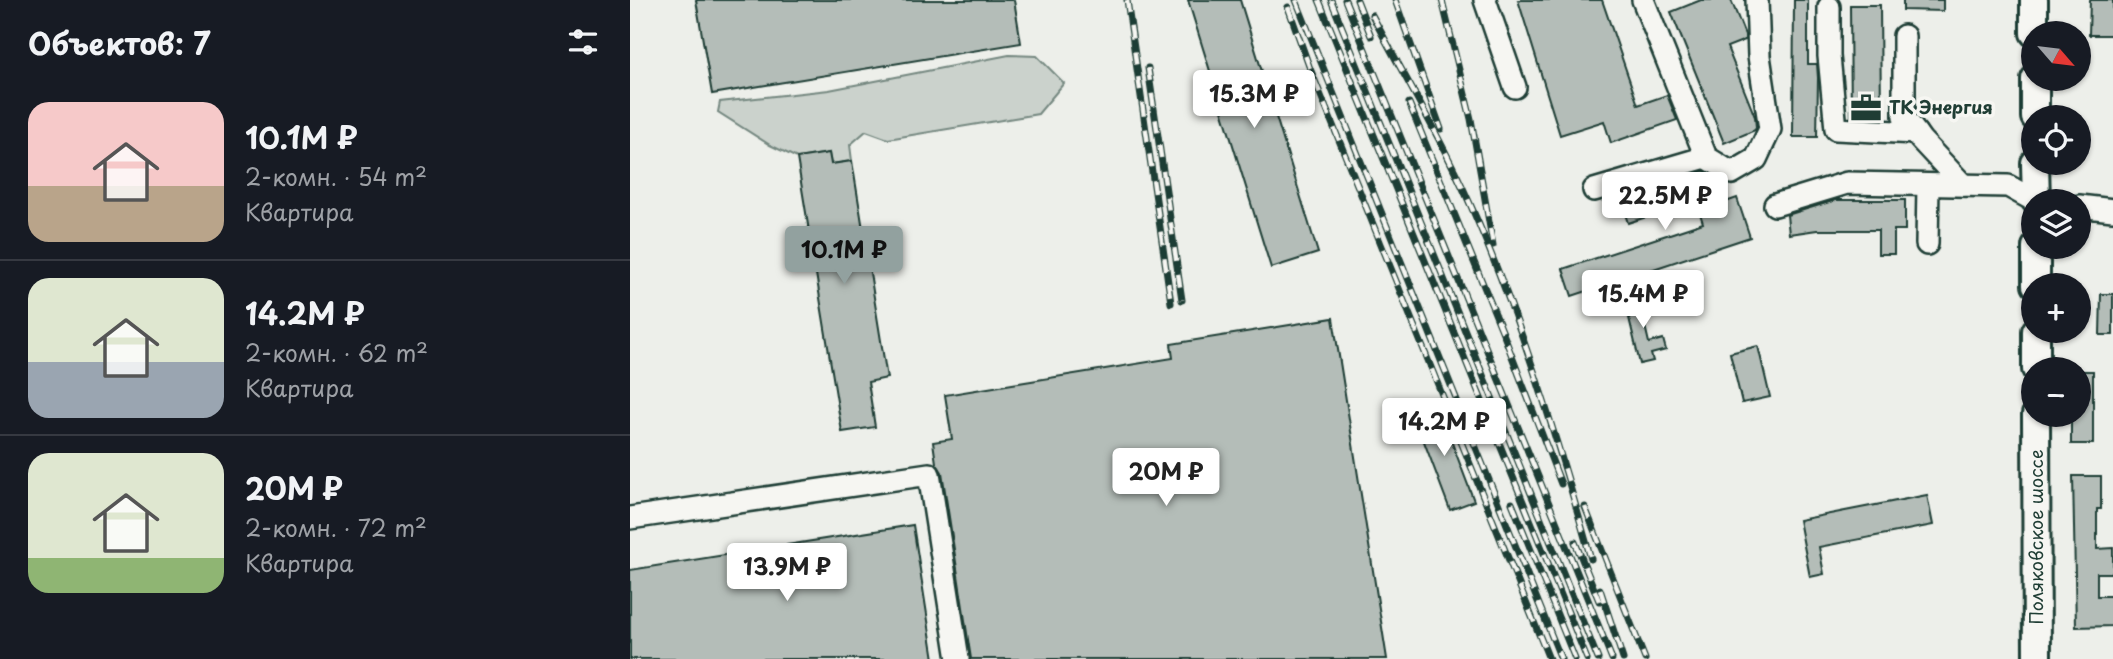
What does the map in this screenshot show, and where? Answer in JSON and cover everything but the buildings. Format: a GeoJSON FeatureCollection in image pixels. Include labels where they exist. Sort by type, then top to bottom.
{"type":"FeatureCollection","features":[{"type":"Feature","properties":{"kind":"main road"},"geometry":{"type":"LineString","coordinates":[[2034,0],[2034,21]]}},
{"type":"Feature","properties":{"kind":"main road","name":"Поляковское шоссе"},"geometry":{"type":"LineString","coordinates":[[2036,427],[2037,659]]}},
{"type":"Feature","properties":{"kind":"street"},"geometry":{"type":"LineString","coordinates":[[1485,0],[1516,86]]}},
{"type":"Feature","properties":{"kind":"street"},"geometry":{"type":"LineString","coordinates":[[1643,0],[1706,157],[1732,173],[1756,159],[1770,129],[1759,56],[1757,0]]}},
{"type":"Feature","properties":{"kind":"street"},"geometry":{"type":"LineString","coordinates":[[1829,7],[1829,56],[1836,129],[1916,133]]}},
{"type":"Feature","properties":{"kind":"street"},"geometry":{"type":"LineString","coordinates":[[1904,36],[1904,117],[1963,186]]}},
{"type":"Feature","properties":{"kind":"street"},"geometry":{"type":"LineString","coordinates":[[1594,190],[1706,157]]}},
{"type":"Feature","properties":{"kind":"street"},"geometry":{"type":"LineString","coordinates":[[1775,205],[1847,183],[2008,186],[2021,193]]}},
{"type":"Feature","properties":{"kind":"street"},"geometry":{"type":"LineString","coordinates":[[1927,244],[1928,185]]}},
{"type":"Feature","properties":{"kind":"street"},"geometry":{"type":"LineString","coordinates":[[2091,207],[2113,210]]}},
{"type":"Feature","properties":{"kind":"street"},"geometry":{"type":"LineString","coordinates":[[630,518],[929,474],[958,659]]}},
{"type":"Feature","properties":{"kind":"shaded area"},"geometry":{"type":"Polygon","coordinates":[[[1009,55],[1037,56],[1064,83],[1038,114],[888,139],[866,131],[850,145],[852,161],[831,164],[829,153],[797,158],[770,145],[718,112],[720,102],[829,90],[1009,55]]]}},
{"type":"Feature","properties":{"kind":"railway"},"geometry":{"type":"LineString","coordinates":[[1127,0],[1171,303]]}},
{"type":"Feature","properties":{"kind":"railway"},"geometry":{"type":"LineString","coordinates":[[1296,0],[1561,659]]}},
{"type":"Feature","properties":{"kind":"railway"},"geometry":{"type":"LineString","coordinates":[[1319,0],[1587,659]]}},
{"type":"Feature","properties":{"kind":"railway"},"geometry":{"type":"LineString","coordinates":[[1331,0],[1598,659]]}},
{"type":"Feature","properties":{"kind":"railway"},"geometry":{"type":"LineString","coordinates":[[1345,0],[1612,659]]}},
{"type":"Feature","properties":{"kind":"railway"},"geometry":{"type":"LineString","coordinates":[[1357,0],[1371,36]]}},
{"type":"Feature","properties":{"kind":"railway"},"geometry":{"type":"LineString","coordinates":[[1395,0],[1441,129]]}},
{"type":"Feature","properties":{"kind":"railway"},"geometry":{"type":"LineString","coordinates":[[1442,0],[1471,119],[1493,245]]}},
{"type":"Feature","properties":{"kind":"railway"},"geometry":{"type":"LineString","coordinates":[[1288,7],[1309,66],[1549,659]]}},
{"type":"Feature","properties":{"kind":"railway"},"geometry":{"type":"LineString","coordinates":[[1372,15],[1452,164],[1482,231],[1549,417],[1591,559]]}},
{"type":"Feature","properties":{"kind":"railway"},"geometry":{"type":"LineString","coordinates":[[1148,68],[1182,300]]}},
{"type":"Feature","properties":{"kind":"railway"},"geometry":{"type":"LineString","coordinates":[[1409,103],[1561,484]]}},
{"type":"Feature","properties":{"kind":"railway"},"geometry":{"type":"LineString","coordinates":[[1512,503],[1575,659]]}},
{"type":"Feature","properties":{"kind":"railway"},"geometry":{"type":"LineString","coordinates":[[1585,507],[1645,659]]}},
{"type":"Feature","properties":{"kind":"railway"},"geometry":{"type":"LineString","coordinates":[[1575,542],[1599,601]]}},
{"type":"Feature","properties":{"kind":"railway"},"geometry":{"type":"LineString","coordinates":[[1600,589],[1623,659]]}},
{"type":"Feature","properties":{"kind":"place","name":"ТК Энергия"},"geometry":{"type":"Point","coordinates":[1866,108]}}]}
